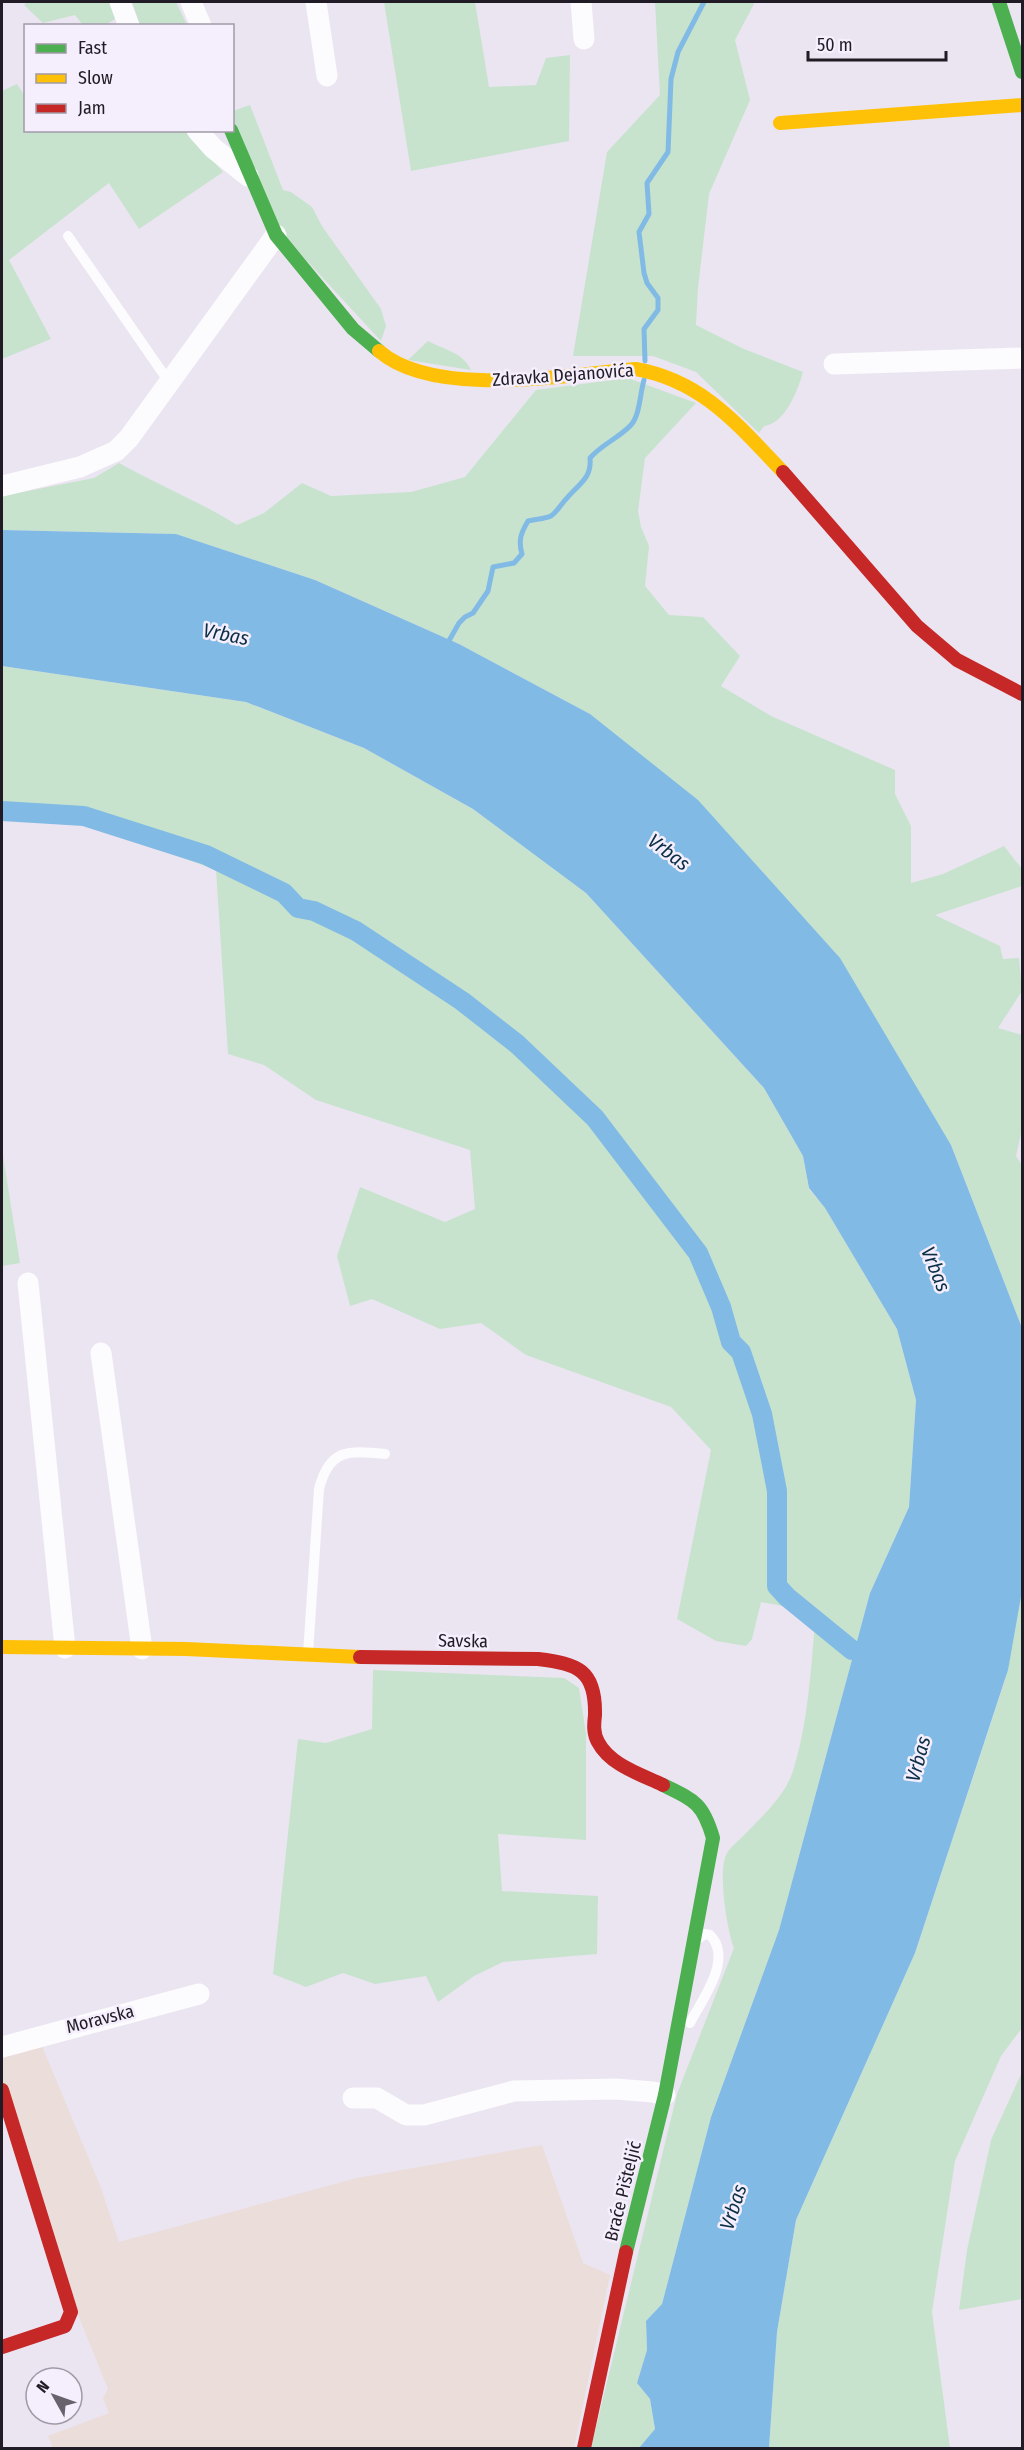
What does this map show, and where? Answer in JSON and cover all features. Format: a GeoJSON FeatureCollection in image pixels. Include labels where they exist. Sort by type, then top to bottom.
{"type":"FeatureCollection","features":[{"type":"Feature","properties":{"kind":"street"},"geometry":{"type":"LineString","coordinates":[[120,2],[128,24]]}},
{"type":"Feature","properties":{"kind":"street"},"geometry":{"type":"LineString","coordinates":[[192,2],[200,24]]}},
{"type":"Feature","properties":{"kind":"street"},"geometry":{"type":"LineString","coordinates":[[316,2],[327,76]]}},
{"type":"Feature","properties":{"kind":"street"},"geometry":{"type":"LineString","coordinates":[[581,2],[584,39]]}},
{"type":"Feature","properties":{"kind":"street"},"geometry":{"type":"LineString","coordinates":[[999,2],[1023,72]]}},
{"type":"Feature","properties":{"kind":"street"},"geometry":{"type":"LineString","coordinates":[[780,123],[1023,105]]}},
{"type":"Feature","properties":{"kind":"street","name":"Zdravka Dejanovića"},"geometry":{"type":"LineString","coordinates":[[199,132],[213,148],[250,177],[276,235],[353,328],[383,355],[418,372],[438,377],[501,381],[636,369],[653,372],[683,383],[701,393],[746,434],[802,491],[917,626],[957,660],[1023,694]]}},
{"type":"Feature","properties":{"kind":"street"},"geometry":{"type":"LineString","coordinates":[[232,132],[250,177]]}},
{"type":"Feature","properties":{"kind":"street"},"geometry":{"type":"LineString","coordinates":[[2,486],[80,467],[116,451],[129,438],[276,235]]}},
{"type":"Feature","properties":{"kind":"street"},"geometry":{"type":"LineString","coordinates":[[834,364],[1023,358]]}},
{"type":"Feature","properties":{"kind":"street"},"geometry":{"type":"LineString","coordinates":[[28,1283],[65,1648]]}},
{"type":"Feature","properties":{"kind":"street"},"geometry":{"type":"LineString","coordinates":[[102,1353],[142,1649]]}},
{"type":"Feature","properties":{"kind":"street","name":"Savska"},"geometry":{"type":"LineString","coordinates":[[2,1647],[142,1649],[392,1658],[538,1659],[578,1667],[590,1680],[595,1695],[593,1723],[594,1735],[599,1745],[615,1762],[646,1776],[700,1806],[708,1820],[713,1838],[695,1943]]}},
{"type":"Feature","properties":{"kind":"street","name":"Braće Pišteljić"},"geometry":{"type":"LineString","coordinates":[[584,2448],[620,2276],[673,2059],[695,1943]]}},
{"type":"Feature","properties":{"kind":"street","name":"Moravska"},"geometry":{"type":"LineString","coordinates":[[2,2047],[199,1994]]}},
{"type":"Feature","properties":{"kind":"street"},"geometry":{"type":"LineString","coordinates":[[354,2098],[377,2098],[406,2115],[424,2115],[514,2091],[616,2089],[653,2091],[665,2095]]}},
{"type":"Feature","properties":{"kind":"street"},"geometry":{"type":"LineString","coordinates":[[2,2090],[71,2312],[65,2326],[2,2347]]}},
{"type":"Feature","properties":{"kind":"lane"},"geometry":{"type":"LineString","coordinates":[[68,236],[169,382]]}},
{"type":"Feature","properties":{"kind":"lane"},"geometry":{"type":"LineString","coordinates":[[308,1654],[319,1489],[323,1476],[328,1465],[346,1452],[385,1454]]}},
{"type":"Feature","properties":{"kind":"lane"},"geometry":{"type":"LineString","coordinates":[[673,2059],[712,1984],[717,1964],[718,1952],[714,1939],[705,1934],[695,1943]]}},
{"type":"Feature","properties":{"kind":"shaded area"},"geometry":{"type":"Polygon","coordinates":[[[42,2046],[101,2188],[119,2242],[357,2178],[542,2145],[583,2263],[610,2275],[574,2448],[53,2448],[48,2436],[75,2426],[84,2426],[84,2422],[109,2413],[103,2398],[108,2389],[78,2315],[2,2090],[2,2058],[42,2046]]]}},
{"type":"Feature","properties":{"kind":"green space"},"geometry":{"type":"Polygon","coordinates":[[[27,2],[111,2],[117,18],[107,24],[82,24],[75,15],[43,23],[24,5],[27,2]]]}},
{"type":"Feature","properties":{"kind":"green space"},"geometry":{"type":"Polygon","coordinates":[[[132,2],[176,2],[187,24],[140,24],[132,2]]]}},
{"type":"Feature","properties":{"kind":"green space"},"geometry":{"type":"Polygon","coordinates":[[[384,2],[475,2],[489,87],[536,85],[546,58],[570,55],[569,141],[411,171],[384,2]]]}},
{"type":"Feature","properties":{"kind":"green space"},"geometry":{"type":"Polygon","coordinates":[[[655,2],[755,2],[735,40],[750,100],[709,194],[696,325],[744,349],[803,372],[790,405],[778,419],[764,426],[759,433],[696,372],[653,356],[573,356],[607,152],[660,95],[655,2]]]}},
{"type":"Feature","properties":{"kind":"green space"},"geometry":{"type":"Polygon","coordinates":[[[17,84],[24,94],[24,132],[188,132],[223,172],[139,229],[109,183],[9,260],[51,339],[2,359],[2,91],[17,84]]]}},
{"type":"Feature","properties":{"kind":"green space"},"geometry":{"type":"Polygon","coordinates":[[[250,105],[283,190],[291,192],[312,207],[322,226],[381,309],[386,326],[381,341],[284,236],[234,122],[234,111],[250,105]]]}},
{"type":"Feature","properties":{"kind":"green space"},"geometry":{"type":"Polygon","coordinates":[[[428,341],[458,355],[471,370],[408,360],[428,341]]]}},
{"type":"Feature","properties":{"kind":"green space"},"geometry":{"type":"Polygon","coordinates":[[[628,378],[696,403],[645,458],[638,511],[641,527],[649,546],[645,586],[669,615],[703,617],[740,656],[721,686],[771,716],[895,770],[895,794],[911,826],[911,883],[943,874],[1004,846],[1022,869],[1022,886],[935,915],[1000,946],[1003,959],[1019,958],[1022,991],[998,1028],[1022,1035],[1022,1129],[1016,1156],[1022,1165],[1022,1328],[951,1145],[590,714],[459,644],[315,580],[176,534],[2,530],[2,496],[94,478],[119,463],[237,525],[264,513],[302,483],[331,496],[411,492],[465,477],[536,390],[628,378]]]}},
{"type":"Feature","properties":{"kind":"green space"},"geometry":{"type":"Polygon","coordinates":[[[2,666],[246,702],[364,748],[473,809],[586,893],[764,1088],[803,1156],[809,1189],[825,1208],[897,1329],[916,1400],[909,1507],[870,1593],[779,1930],[711,2117],[662,2304],[646,2321],[647,2350],[637,2383],[650,2399],[655,2429],[639,2448],[591,2448],[677,2094],[734,1948],[724,1900],[724,1861],[731,1848],[773,1804],[793,1771],[806,1712],[816,1612],[761,1602],[752,1639],[746,1646],[716,1641],[677,1619],[711,1450],[671,1407],[526,1355],[481,1323],[440,1329],[372,1299],[350,1306],[337,1256],[360,1187],[445,1222],[475,1209],[470,1150],[316,1100],[264,1065],[228,1054],[216,870],[95,826],[2,817],[2,666]]]}},
{"type":"Feature","properties":{"kind":"green space"},"geometry":{"type":"Polygon","coordinates":[[[2,1149],[20,1263],[2,1266],[2,1149]]]}},
{"type":"Feature","properties":{"kind":"green space"},"geometry":{"type":"Polygon","coordinates":[[[1022,1587],[1022,2028],[1001,2056],[955,2161],[932,2312],[950,2448],[769,2448],[777,2332],[796,2220],[915,1953],[1005,1680],[1022,1587]]]}},
{"type":"Feature","properties":{"kind":"green space"},"geometry":{"type":"Polygon","coordinates":[[[373,1670],[564,1678],[579,1688],[586,1734],[586,1840],[498,1834],[502,1891],[598,1896],[597,1954],[503,1962],[474,1976],[438,2002],[426,1976],[375,1984],[343,1973],[306,1987],[273,1974],[298,1739],[326,1743],[372,1729],[373,1670]]]}},
{"type":"Feature","properties":{"kind":"green space"},"geometry":{"type":"Polygon","coordinates":[[[1022,2072],[1022,2299],[959,2310],[967,2250],[991,2140],[1022,2072]]]}},
{"type":"Feature","properties":{"kind":"water","name":"Vrbas"},"geometry":{"type":"Polygon","coordinates":[[[2,530],[176,534],[315,580],[459,644],[590,714],[698,800],[840,958],[951,1145],[1022,1328],[1022,1591],[1008,1670],[915,1953],[796,2220],[777,2332],[769,2448],[639,2448],[655,2429],[650,2399],[637,2383],[647,2350],[646,2321],[662,2304],[711,2117],[779,1930],[870,1593],[909,1507],[916,1400],[897,1329],[825,1208],[809,1188],[803,1156],[764,1088],[586,893],[473,809],[364,748],[246,702],[2,666],[2,530]]]}},
{"type":"Feature","properties":{"kind":"waterway"},"geometry":{"type":"LineString","coordinates":[[645,361],[644,329],[658,310],[658,298],[647,283],[644,273],[639,232],[649,214],[647,183],[668,152],[671,79],[678,52],[704,2]]}},
{"type":"Feature","properties":{"kind":"waterway"},"geometry":{"type":"LineString","coordinates":[[446,646],[459,623],[473,613],[488,591],[493,567],[514,563],[522,554],[521,537],[528,521],[551,516],[587,476],[590,458],[634,421],[644,380]]}},
{"type":"Feature","properties":{"kind":"waterway"},"geometry":{"type":"LineString","coordinates":[[2,811],[84,816],[206,855],[284,893],[298,908],[314,911],[356,931],[462,1001],[517,1044],[595,1118],[698,1253],[721,1307],[731,1342],[741,1352],[762,1414],[777,1491],[777,1586],[787,1597],[852,1650]]}},
{"type":"Feature","properties":{"kind":"traffic: fast"},"geometry":{"type":"LineString","coordinates":[[999,2],[1022,72]]}},
{"type":"Feature","properties":{"kind":"traffic: fast"},"geometry":{"type":"LineString","coordinates":[[232,132],[276,235],[353,329],[379,351]]}},
{"type":"Feature","properties":{"kind":"traffic: fast"},"geometry":{"type":"LineString","coordinates":[[626,2252],[665,2095],[713,1838],[705,1817],[696,1804],[663,1785]]}},
{"type":"Feature","properties":{"kind":"traffic: slow"},"geometry":{"type":"LineString","coordinates":[[780,123],[1022,105]]}},
{"type":"Feature","properties":{"kind":"traffic: slow"},"geometry":{"type":"LineString","coordinates":[[379,351],[403,366],[433,375],[466,379],[539,379],[636,369],[660,375],[700,394],[718,407],[783,472]]}},
{"type":"Feature","properties":{"kind":"traffic: slow"},"geometry":{"type":"LineString","coordinates":[[2,1647],[186,1649],[360,1657]]}},
{"type":"Feature","properties":{"kind":"traffic: jam"},"geometry":{"type":"LineString","coordinates":[[783,472],[917,626],[957,660],[1022,694]]}},
{"type":"Feature","properties":{"kind":"traffic: jam"},"geometry":{"type":"LineString","coordinates":[[360,1657],[538,1659],[574,1667],[582,1672],[592,1688],[595,1732],[603,1750],[626,1768],[663,1785]]}},
{"type":"Feature","properties":{"kind":"traffic: jam"},"geometry":{"type":"LineString","coordinates":[[2,2090],[71,2312],[65,2326],[2,2347]]}},
{"type":"Feature","properties":{"kind":"traffic: jam"},"geometry":{"type":"LineString","coordinates":[[584,2448],[626,2252]]}}]}
